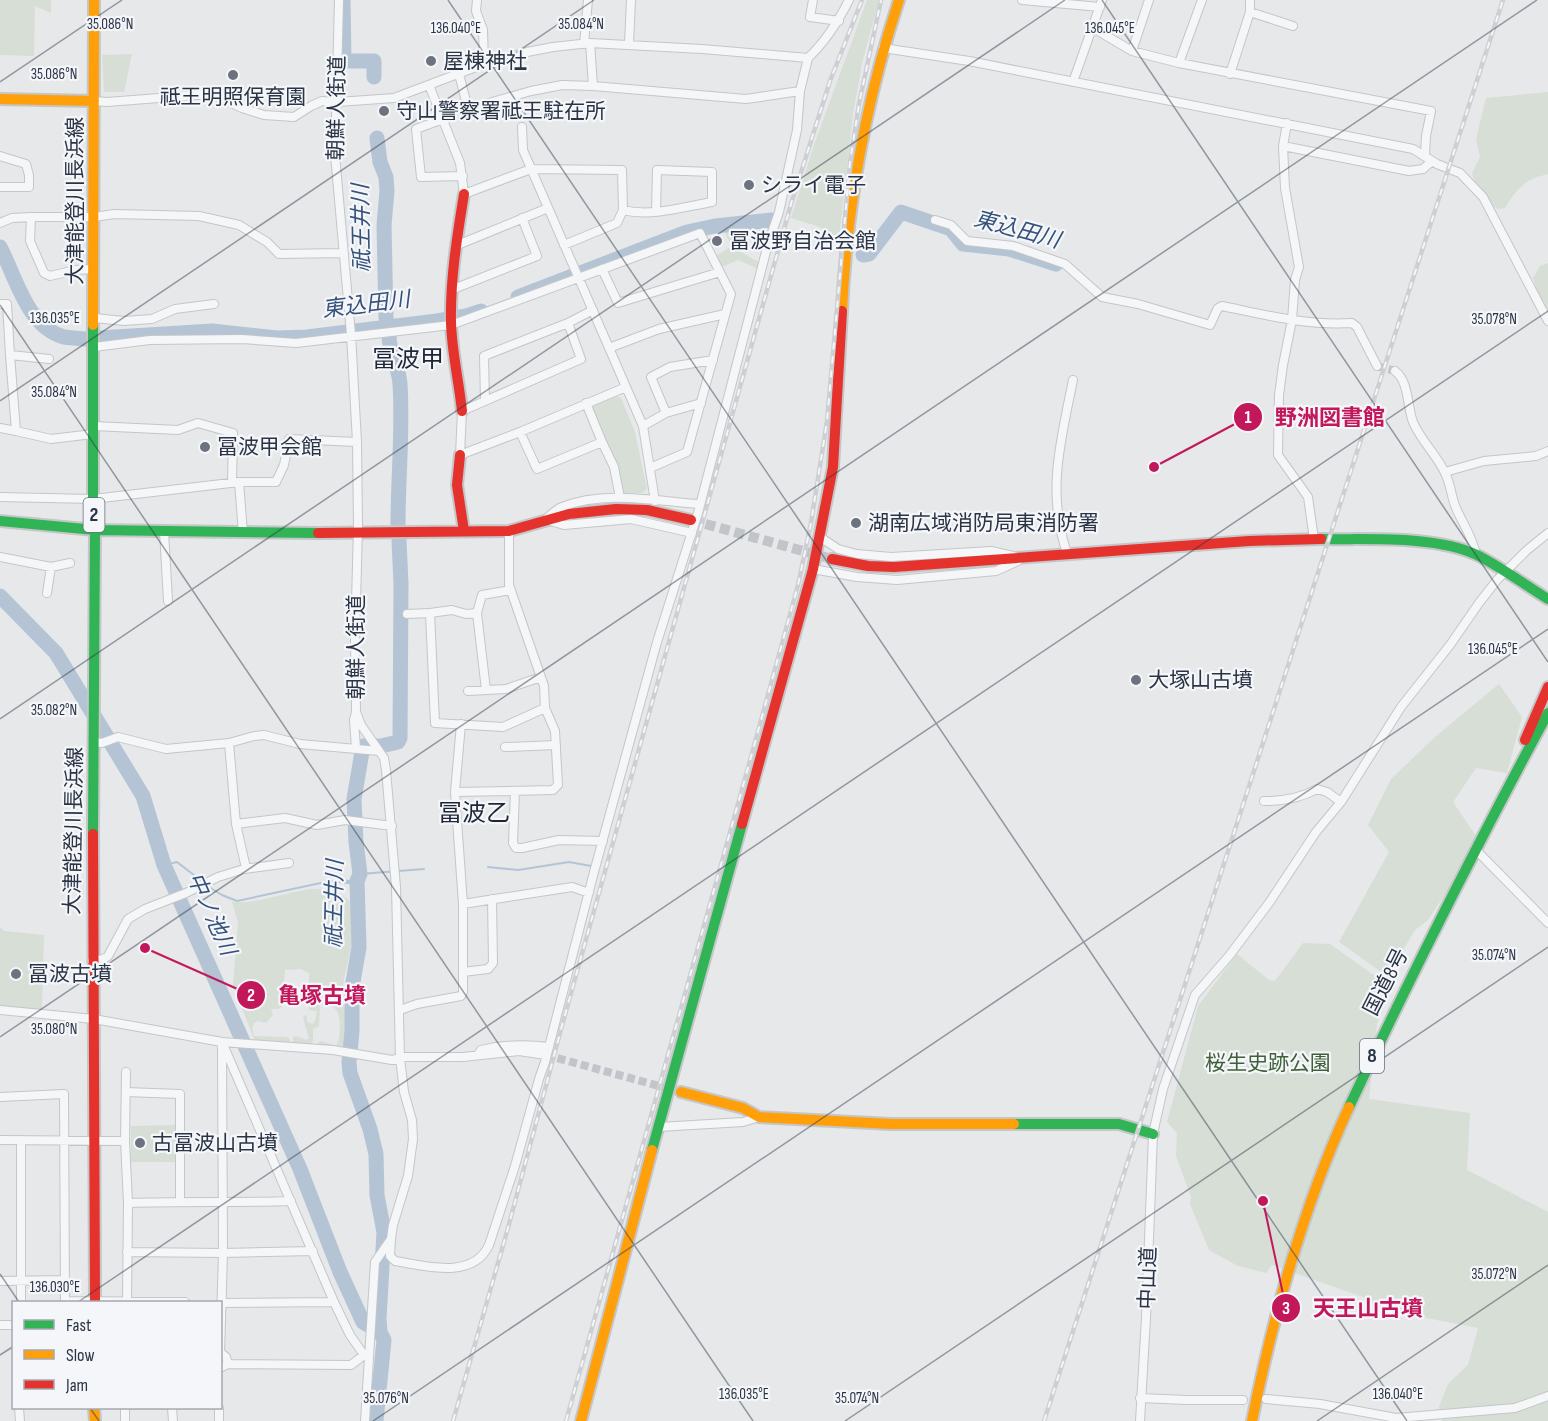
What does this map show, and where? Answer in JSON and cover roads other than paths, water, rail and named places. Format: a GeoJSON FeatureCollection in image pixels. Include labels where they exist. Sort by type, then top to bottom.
{"type":"FeatureCollection","features":[{"type":"Feature","properties":{"kind":"main road","name":"大津能登川長浜線"},"geometry":{"type":"LineString","coordinates":[[94,0],[93,499],[95,530],[94,686],[97,740],[92,961],[94,1301]]}},
{"type":"Feature","properties":{"kind":"main road"},"geometry":{"type":"LineString","coordinates":[[581,1421],[622,1259],[813,569],[833,467],[844,268],[857,165],[883,48],[899,0]]}},
{"type":"Feature","properties":{"kind":"main road"},"geometry":{"type":"LineString","coordinates":[[0,99],[94,101]]}},
{"type":"Feature","properties":{"kind":"main road"},"geometry":{"type":"LineString","coordinates":[[462,411],[451,325],[455,246],[464,194]]}},
{"type":"Feature","properties":{"kind":"main road"},"geometry":{"type":"LineString","coordinates":[[460,454],[457,485],[464,531]]}},
{"type":"Feature","properties":{"kind":"main road"},"geometry":{"type":"LineString","coordinates":[[0,521],[95,530],[357,533],[509,531],[545,519],[606,510],[630,509],[657,512],[691,520]]}},
{"type":"Feature","properties":{"kind":"main road"},"geometry":{"type":"LineString","coordinates":[[832,560],[868,566],[894,567],[1024,558],[1067,552],[1314,539],[1421,542],[1445,545],[1476,555],[1548,599]]}},
{"type":"Feature","properties":{"kind":"main road"},"geometry":{"type":"LineString","coordinates":[[1520,766],[1524,742],[1548,687]]}},
{"type":"Feature","properties":{"kind":"main road","name":"国道8号"},"geometry":{"type":"LineString","coordinates":[[1252,1421],[1263,1367],[1292,1259],[1337,1134],[1396,1006],[1487,825],[1548,713]]}},
{"type":"Feature","properties":{"kind":"main road"},"geometry":{"type":"LineString","coordinates":[[1520,766],[1548,730]]}},
{"type":"Feature","properties":{"kind":"main road"},"geometry":{"type":"LineString","coordinates":[[681,1092],[743,1108],[759,1117],[875,1124],[1119,1124],[1153,1134]]}},
{"type":"Feature","properties":{"kind":"street","name":"朝鮮人街道"},"geometry":{"type":"LineString","coordinates":[[339,0],[335,155],[351,332],[357,442],[356,712],[361,724],[384,758],[386,770],[396,887],[400,1058],[404,1092],[412,1120],[413,1139],[410,1168],[389,1241],[375,1262],[372,1342],[368,1356],[365,1421]]}},
{"type":"Feature","properties":{"kind":"street"},"geometry":{"type":"LineString","coordinates":[[477,0],[476,11],[483,30],[484,64]]}},
{"type":"Feature","properties":{"kind":"street"},"geometry":{"type":"LineString","coordinates":[[588,0],[587,43],[593,86]]}},
{"type":"Feature","properties":{"kind":"street"},"geometry":{"type":"LineString","coordinates":[[628,44],[631,0]]}},
{"type":"Feature","properties":{"kind":"street"},"geometry":{"type":"LineString","coordinates":[[813,0],[810,17],[839,21]]}},
{"type":"Feature","properties":{"kind":"street"},"geometry":{"type":"LineString","coordinates":[[389,1241],[390,1256],[395,1261],[431,1268],[447,1269],[476,1262],[484,1256],[515,1166],[657,642],[692,533],[768,244],[779,212],[797,130],[800,91],[808,58],[823,44],[839,21],[849,0]]}},
{"type":"Feature","properties":{"kind":"street"},"geometry":{"type":"LineString","coordinates":[[1022,0],[1101,4],[1072,82]]}},
{"type":"Feature","properties":{"kind":"street"},"geometry":{"type":"LineString","coordinates":[[1132,51],[1149,0]]}},
{"type":"Feature","properties":{"kind":"street"},"geometry":{"type":"LineString","coordinates":[[1179,63],[1202,0]]}},
{"type":"Feature","properties":{"kind":"street"},"geometry":{"type":"LineString","coordinates":[[1230,74],[1250,12],[1250,0]]}},
{"type":"Feature","properties":{"kind":"street"},"geometry":{"type":"LineString","coordinates":[[1250,12],[1293,26]]}},
{"type":"Feature","properties":{"kind":"street"},"geometry":{"type":"LineString","coordinates":[[1093,28],[1132,51],[1179,63],[1431,111],[1426,136],[1429,158],[1423,169],[1409,171],[1283,146]]}},
{"type":"Feature","properties":{"kind":"street"},"geometry":{"type":"LineString","coordinates":[[94,101],[211,94],[242,108],[279,117],[294,117],[322,101],[394,98],[484,64],[553,46],[587,43],[808,58]]}},
{"type":"Feature","properties":{"kind":"street"},"geometry":{"type":"LineString","coordinates":[[883,48],[969,60],[1413,150],[1460,173],[1483,196],[1548,321]]}},
{"type":"Feature","properties":{"kind":"street"},"geometry":{"type":"LineString","coordinates":[[459,74],[468,109],[541,89],[562,86],[593,86],[746,99],[800,91]]}},
{"type":"Feature","properties":{"kind":"street"},"geometry":{"type":"LineString","coordinates":[[429,86],[460,163],[464,194],[531,169],[622,170],[623,210],[617,223],[564,245]]}},
{"type":"Feature","properties":{"kind":"street"},"geometry":{"type":"LineString","coordinates":[[442,119],[416,129],[421,177],[463,176]]}},
{"type":"Feature","properties":{"kind":"street"},"geometry":{"type":"LineString","coordinates":[[1287,123],[1283,146],[1285,188],[1299,267],[1295,280],[1292,320],[1279,395],[1278,455],[1308,497],[1314,539]]}},
{"type":"Feature","properties":{"kind":"street"},"geometry":{"type":"LineString","coordinates":[[522,127],[523,150],[643,426],[655,501]]}},
{"type":"Feature","properties":{"kind":"street"},"geometry":{"type":"LineString","coordinates":[[0,156],[26,164],[29,175],[29,187],[0,187]]}},
{"type":"Feature","properties":{"kind":"street"},"geometry":{"type":"LineString","coordinates":[[623,210],[635,213],[656,212],[712,202],[712,172],[657,170],[656,212]]}},
{"type":"Feature","properties":{"kind":"street"},"geometry":{"type":"LineString","coordinates":[[455,246],[548,208]]}},
{"type":"Feature","properties":{"kind":"street"},"geometry":{"type":"LineString","coordinates":[[0,223],[12,218],[94,217],[114,214],[199,216],[239,225],[267,242],[279,254],[343,253]]}},
{"type":"Feature","properties":{"kind":"street"},"geometry":{"type":"LineString","coordinates":[[31,217],[30,241],[44,273],[50,276],[76,270],[94,269]]}},
{"type":"Feature","properties":{"kind":"street"},"geometry":{"type":"LineString","coordinates":[[452,290],[537,256],[522,218]]}},
{"type":"Feature","properties":{"kind":"street"},"geometry":{"type":"LineString","coordinates":[[935,220],[951,225],[967,241],[1013,246],[1065,264],[1102,297],[1138,304],[1210,325],[1218,308],[1222,306],[1328,325],[1352,322],[1357,327],[1377,366]]}},
{"type":"Feature","properties":{"kind":"street"},"geometry":{"type":"LineString","coordinates":[[94,346],[150,340],[242,339],[296,343],[351,332],[451,325],[700,233],[731,294],[687,452],[650,468]]}},
{"type":"Feature","properties":{"kind":"street"},"geometry":{"type":"LineString","coordinates":[[602,269],[618,303],[720,272]]}},
{"type":"Feature","properties":{"kind":"street"},"geometry":{"type":"LineString","coordinates":[[0,304],[6,304],[16,431]]}},
{"type":"Feature","properties":{"kind":"street"},"geometry":{"type":"LineString","coordinates":[[94,323],[152,319],[175,309],[214,304]]}},
{"type":"Feature","properties":{"kind":"street"},"geometry":{"type":"LineString","coordinates":[[484,401],[484,356],[567,323],[592,310]]}},
{"type":"Feature","properties":{"kind":"street"},"geometry":{"type":"LineString","coordinates":[[609,348],[659,328],[725,314]]}},
{"type":"Feature","properties":{"kind":"street"},"geometry":{"type":"LineString","coordinates":[[567,323],[581,360],[462,411],[460,454],[520,432],[626,387]]}},
{"type":"Feature","properties":{"kind":"street"},"geometry":{"type":"LineString","coordinates":[[10,355],[50,359]]}},
{"type":"Feature","properties":{"kind":"street"},"geometry":{"type":"LineString","coordinates":[[666,413],[651,377],[670,367],[713,360]]}},
{"type":"Feature","properties":{"kind":"street"},"geometry":{"type":"LineString","coordinates":[[1395,370],[1403,381],[1413,421],[1427,447],[1445,472],[1455,506],[1474,544],[1476,555]]}},
{"type":"Feature","properties":{"kind":"street"},"geometry":{"type":"LineString","coordinates":[[1067,552],[1060,532],[1055,487],[1060,439],[1073,380]]}},
{"type":"Feature","properties":{"kind":"street"},"geometry":{"type":"LineString","coordinates":[[586,403],[614,467],[620,498]]}},
{"type":"Feature","properties":{"kind":"street"},"geometry":{"type":"LineString","coordinates":[[643,426],[666,413],[701,403]]}},
{"type":"Feature","properties":{"kind":"street"},"geometry":{"type":"LineString","coordinates":[[0,428],[51,439],[94,430],[178,430],[198,423],[233,433],[236,483],[243,533]]}},
{"type":"Feature","properties":{"kind":"street"},"geometry":{"type":"LineString","coordinates":[[520,432],[537,469],[602,442]]}},
{"type":"Feature","properties":{"kind":"street"},"geometry":{"type":"LineString","coordinates":[[0,497],[93,499],[236,483],[276,482],[284,465],[289,439],[357,442]]}},
{"type":"Feature","properties":{"kind":"street"},"geometry":{"type":"LineString","coordinates":[[1445,472],[1484,461],[1536,456],[1548,451]]}},
{"type":"Feature","properties":{"kind":"street"},"geometry":{"type":"LineString","coordinates":[[545,519],[560,507],[585,500],[620,498],[699,504]]}},
{"type":"Feature","properties":{"kind":"street"},"geometry":{"type":"LineString","coordinates":[[545,519],[564,525],[631,519],[692,533]]}},
{"type":"Feature","properties":{"kind":"street"},"geometry":{"type":"LineString","coordinates":[[164,531],[168,601]]}},
{"type":"Feature","properties":{"kind":"street"},"geometry":{"type":"LineString","coordinates":[[455,792],[553,790],[558,785],[555,731],[545,708],[544,686],[509,585],[509,531]]}},
{"type":"Feature","properties":{"kind":"street"},"geometry":{"type":"LineString","coordinates":[[1504,573],[1548,533]]}},
{"type":"Feature","properties":{"kind":"street"},"geometry":{"type":"LineString","coordinates":[[820,537],[837,549],[857,554],[891,557],[991,551],[1024,558]]}},
{"type":"Feature","properties":{"kind":"street"},"geometry":{"type":"LineString","coordinates":[[0,557],[51,567],[70,563]]}},
{"type":"Feature","properties":{"kind":"street"},"geometry":{"type":"LineString","coordinates":[[813,569],[857,578],[897,579],[996,571],[1024,558]]}},
{"type":"Feature","properties":{"kind":"street"},"geometry":{"type":"LineString","coordinates":[[47,593],[51,567]]}},
{"type":"Feature","properties":{"kind":"street","name":"中山道"},"geometry":{"type":"LineString","coordinates":[[1140,1421],[1153,1134],[1164,1089],[1195,995],[1229,956],[1269,903],[1316,832],[1341,802],[1401,707],[1504,573]]}},
{"type":"Feature","properties":{"kind":"street"},"geometry":{"type":"LineString","coordinates":[[486,690],[477,613],[482,595],[511,590]]}},
{"type":"Feature","properties":{"kind":"street"},"geometry":{"type":"LineString","coordinates":[[407,614],[452,610],[466,614],[477,613]]}},
{"type":"Feature","properties":{"kind":"street"},"geometry":{"type":"LineString","coordinates":[[430,613],[435,723],[503,727],[545,708]]}},
{"type":"Feature","properties":{"kind":"street"},"geometry":{"type":"LineString","coordinates":[[468,691],[506,690],[541,677]]}},
{"type":"Feature","properties":{"kind":"street"},"geometry":{"type":"LineString","coordinates":[[356,712],[354,720],[360,750]]}},
{"type":"Feature","properties":{"kind":"street"},"geometry":{"type":"LineString","coordinates":[[400,1010],[417,1004],[461,996],[463,992],[463,904],[455,792],[461,724]]}},
{"type":"Feature","properties":{"kind":"street"},"geometry":{"type":"LineString","coordinates":[[97,740],[118,737],[166,749],[229,743],[264,735],[300,744],[360,750],[377,747]]}},
{"type":"Feature","properties":{"kind":"street"},"geometry":{"type":"LineString","coordinates":[[229,743],[236,824],[246,868]]}},
{"type":"Feature","properties":{"kind":"street"},"geometry":{"type":"LineString","coordinates":[[505,747],[556,745]]}},
{"type":"Feature","properties":{"kind":"street"},"geometry":{"type":"LineString","coordinates":[[1264,801],[1304,796],[1317,789],[1327,792],[1341,802]]}},
{"type":"Feature","properties":{"kind":"street"},"geometry":{"type":"LineString","coordinates":[[515,791],[513,843],[516,848],[522,849],[559,840],[603,841]]}},
{"type":"Feature","properties":{"kind":"street"},"geometry":{"type":"LineString","coordinates":[[236,824],[285,818],[318,825],[345,820],[392,826]]}},
{"type":"Feature","properties":{"kind":"street"},"geometry":{"type":"LineString","coordinates":[[1476,850],[1548,923]]}},
{"type":"Feature","properties":{"kind":"street"},"geometry":{"type":"LineString","coordinates":[[92,961],[103,960],[108,956],[128,919],[145,909],[246,868],[289,863]]}},
{"type":"Feature","properties":{"kind":"street"},"geometry":{"type":"LineString","coordinates":[[463,904],[572,887],[590,893]]}},
{"type":"Feature","properties":{"kind":"street"},"geometry":{"type":"LineString","coordinates":[[463,972],[488,969],[493,963],[492,900]]}},
{"type":"Feature","properties":{"kind":"street"},"geometry":{"type":"LineString","coordinates":[[0,1010],[94,1019],[226,1042],[333,1050],[392,1060],[476,1056],[481,1050],[502,1045],[527,1044],[547,1051]]}},
{"type":"Feature","properties":{"kind":"street"},"geometry":{"type":"LineString","coordinates":[[224,1366],[351,1365],[368,1356],[350,1335],[334,1302],[226,1042]]}},
{"type":"Feature","properties":{"kind":"street"},"geometry":{"type":"LineString","coordinates":[[221,1301],[226,1042]]}},
{"type":"Feature","properties":{"kind":"street"},"geometry":{"type":"LineString","coordinates":[[126,1072],[127,1301]]}},
{"type":"Feature","properties":{"kind":"street"},"geometry":{"type":"LineString","coordinates":[[126,1092],[180,1094],[180,1201]]}},
{"type":"Feature","properties":{"kind":"street"},"geometry":{"type":"LineString","coordinates":[[0,1097],[64,1094],[65,1301],[94,1301]]}},
{"type":"Feature","properties":{"kind":"street"},"geometry":{"type":"LineString","coordinates":[[659,1127],[743,1122],[759,1117]]}},
{"type":"Feature","properties":{"kind":"street"},"geometry":{"type":"LineString","coordinates":[[0,1140],[125,1141]]}},
{"type":"Feature","properties":{"kind":"street"},"geometry":{"type":"LineString","coordinates":[[21,1140],[21,1301]]}},
{"type":"Feature","properties":{"kind":"street"},"geometry":{"type":"LineString","coordinates":[[128,1203],[291,1201]]}},
{"type":"Feature","properties":{"kind":"street"},"geometry":{"type":"LineString","coordinates":[[127,1252],[313,1251]]}},
{"type":"Feature","properties":{"kind":"street"},"geometry":{"type":"LineString","coordinates":[[0,1281],[66,1280]]}},
{"type":"Feature","properties":{"kind":"street"},"geometry":{"type":"LineString","coordinates":[[222,1303],[334,1302]]}},
{"type":"Feature","properties":{"kind":"street"},"geometry":{"type":"LineString","coordinates":[[1266,1399],[1320,1404],[1396,1418],[1515,1408],[1548,1396]]}},
{"type":"Feature","properties":{"kind":"street"},"geometry":{"type":"LineString","coordinates":[[1140,1398],[1242,1400]]}},
{"type":"Feature","properties":{"kind":"waterway","name":"祇王井川"},"geometry":{"type":"LineString","coordinates":[[343,0],[344,61],[374,61],[374,77]]}},
{"type":"Feature","properties":{"kind":"waterway","name":"祇王井川"},"geometry":{"type":"LineString","coordinates":[[377,138],[387,191],[384,225],[386,318]]}},
{"type":"Feature","properties":{"kind":"waterway","name":"東込田川"},"geometry":{"type":"LineString","coordinates":[[863,255],[869,254],[901,212],[951,229],[963,244],[1009,249],[1056,264]]}},
{"type":"Feature","properties":{"kind":"waterway","name":"東込田川"},"geometry":{"type":"LineString","coordinates":[[518,297],[687,232],[715,226],[772,220]]}},
{"type":"Feature","properties":{"kind":"waterway","name":"東込田川"},"geometry":{"type":"LineString","coordinates":[[0,247],[24,300],[32,312],[51,331],[64,337],[83,339],[212,331],[277,338],[307,337],[437,321],[481,311]]}},
{"type":"Feature","properties":{"kind":"waterway","name":"祇王井川"},"geometry":{"type":"LineString","coordinates":[[389,334],[390,347],[400,384],[398,524]]}},
{"type":"Feature","properties":{"kind":"waterway","name":"祇王井川"},"geometry":{"type":"LineString","coordinates":[[376,1421],[384,1340],[380,1332],[379,1319],[384,1232],[377,1195],[376,1154],[370,1129],[350,1073],[349,1062],[352,988],[359,947],[357,881],[360,874],[354,799],[363,746],[381,746],[398,742],[400,738],[399,540]]}},
{"type":"Feature","properties":{"kind":"waterway","name":"中ノ池川"},"geometry":{"type":"LineString","coordinates":[[0,596],[56,653],[143,796],[164,865],[300,1169],[340,1272],[363,1322],[380,1332]]}},
{"type":"Feature","properties":{"kind":"waterway"},"geometry":{"type":"LineString","coordinates":[[164,865],[177,862],[203,882]]}},
{"type":"Feature","properties":{"kind":"waterway"},"geometry":{"type":"LineString","coordinates":[[488,867],[518,870],[569,862],[591,866]]}},
{"type":"Feature","properties":{"kind":"waterway"},"geometry":{"type":"LineString","coordinates":[[360,874],[424,869]]}},
{"type":"Feature","properties":{"kind":"waterway"},"geometry":{"type":"LineString","coordinates":[[343,880],[354,882]]}},
{"type":"Feature","properties":{"kind":"waterway"},"geometry":{"type":"LineString","coordinates":[[207,886],[237,901],[330,881],[349,883],[357,881]]}},
{"type":"Feature","properties":{"kind":"tunnel"},"geometry":{"type":"LineString","coordinates":[[1377,366],[1395,371]]}},
{"type":"Feature","properties":{"kind":"tunnel"},"geometry":{"type":"LineString","coordinates":[[691,520],[832,559]]}},
{"type":"Feature","properties":{"kind":"tunnel"},"geometry":{"type":"LineString","coordinates":[[546,1055],[681,1092]]}},
{"type":"Feature","properties":{"kind":"railway"},"geometry":{"type":"LineString","coordinates":[[453,1421],[791,204],[830,81],[862,0]]}},
{"type":"Feature","properties":{"kind":"railway"},"geometry":{"type":"LineString","coordinates":[[566,1421],[798,585],[811,523],[827,421],[850,162],[859,104],[881,0]]}},
{"type":"Feature","properties":{"kind":"railway"},"geometry":{"type":"LineString","coordinates":[[1044,1421],[1503,0]]}},
{"type":"Feature","properties":{"kind":"place","name":"屋棟神社"},"geometry":{"type":"Point","coordinates":[431,61]}},
{"type":"Feature","properties":{"kind":"place","name":"祗王明照保育園"},"geometry":{"type":"Point","coordinates":[233,75]}},
{"type":"Feature","properties":{"kind":"place","name":"守山警察署祗王駐在所"},"geometry":{"type":"Point","coordinates":[384,111]}},
{"type":"Feature","properties":{"kind":"place","name":"シライ電子"},"geometry":{"type":"Point","coordinates":[749,185]}},
{"type":"Feature","properties":{"kind":"place","name":"冨波野自治会館"},"geometry":{"type":"Point","coordinates":[717,241]}},
{"type":"Feature","properties":{"kind":"place","name":"冨波甲会館"},"geometry":{"type":"Point","coordinates":[205,447]}},
{"type":"Feature","properties":{"kind":"place","name":"野洲図書館"},"geometry":{"type":"Point","coordinates":[1154,467]}},
{"type":"Feature","properties":{"kind":"place","name":"湖南広域消防局東消防署"},"geometry":{"type":"Point","coordinates":[856,523]}},
{"type":"Feature","properties":{"kind":"place","name":"大塚山古墳"},"geometry":{"type":"Point","coordinates":[1136,680]}},
{"type":"Feature","properties":{"kind":"place","name":"亀塚古墳"},"geometry":{"type":"Point","coordinates":[145,948]}},
{"type":"Feature","properties":{"kind":"place","name":"冨波古墳"},"geometry":{"type":"Point","coordinates":[16,974]}},
{"type":"Feature","properties":{"kind":"place","name":"古冨波山古墳"},"geometry":{"type":"Point","coordinates":[140,1143]}},
{"type":"Feature","properties":{"kind":"place","name":"天王山古墳"},"geometry":{"type":"Point","coordinates":[1263,1201]}},
{"type":"Feature","properties":{"kind":"district","name":"冨波甲"},"geometry":{"type":"Point","coordinates":[408,359]}},
{"type":"Feature","properties":{"kind":"district","name":"冨波乙"},"geometry":{"type":"Point","coordinates":[474,813]}},
{"type":"Feature","properties":{"kind":"park label","name":"桜生史跡公園"},"geometry":{"type":"Point","coordinates":[1268,1063]}}]}
